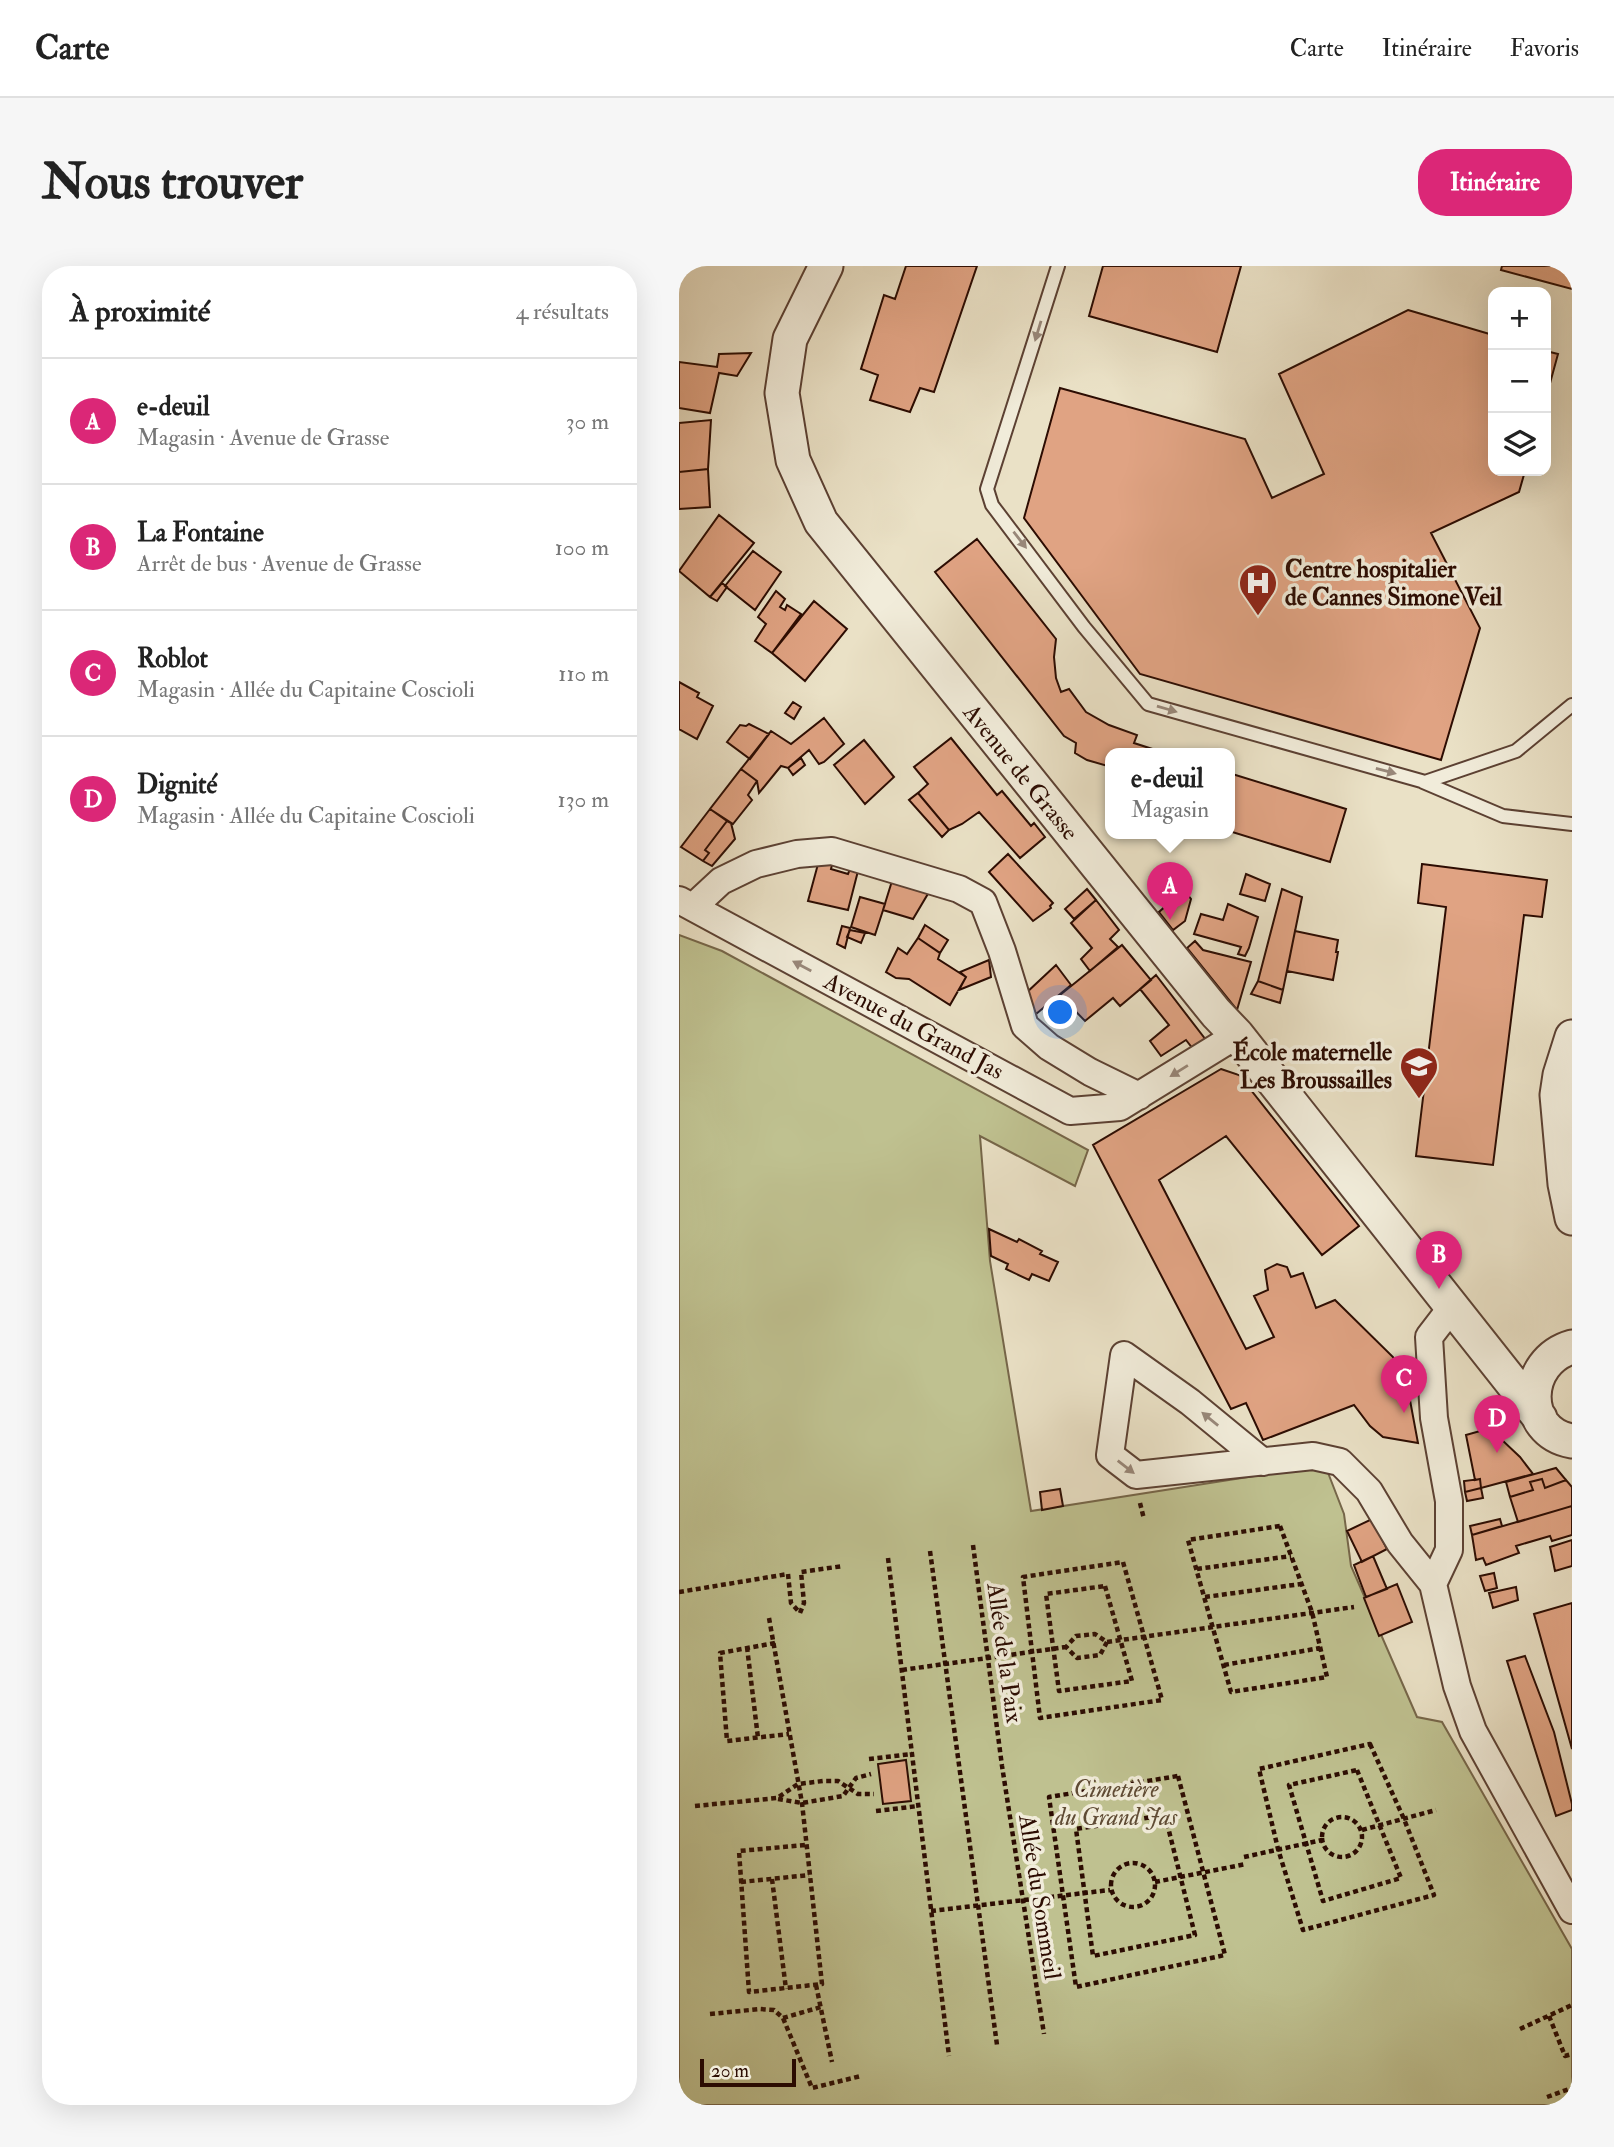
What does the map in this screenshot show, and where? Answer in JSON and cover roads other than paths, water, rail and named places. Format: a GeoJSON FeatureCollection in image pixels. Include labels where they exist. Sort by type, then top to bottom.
{"type":"FeatureCollection","features":[{"type":"Feature","properties":{"kind":"street","name":"Avenue de Grasse"},"geometry":{"type":"LineString","coordinates":[[826,266],[790,339],[782,393],[793,460],[821,522],[1209,1004],[1237,1035],[1540,1419],[1556,1435],[1570,1442]]}},
{"type":"Feature","properties":{"kind":"street","name":"Avenue du Grand Jas"},"geometry":{"type":"LineString","coordinates":[[1139,1096],[1059,1053],[1025,1026],[1003,951],[983,902],[959,889],[832,851],[797,854],[756,864],[721,881],[686,903],[1070,1111],[1120,1107],[1139,1096],[1237,1035]]}},
{"type":"Feature","properties":{"kind":"street"},"geometry":{"type":"LineString","coordinates":[[1572,1037],[1560,1075],[1557,1095],[1565,1184],[1572,1218]]}},
{"type":"Feature","properties":{"kind":"street"},"geometry":{"type":"LineString","coordinates":[[1433,1584],[1450,1550],[1450,1501],[1434,1419],[1429,1337],[1452,1307]]}},
{"type":"Feature","properties":{"kind":"street","name":"Avenue de Grasse"},"geometry":{"type":"LineString","coordinates":[[1471,1333],[1506,1353],[1564,1351]]}},
{"type":"Feature","properties":{"kind":"street"},"geometry":{"type":"LineString","coordinates":[[1540,1419],[1535,1406],[1536,1378],[1564,1351]]}},
{"type":"Feature","properties":{"kind":"street"},"geometry":{"type":"LineString","coordinates":[[1263,1462],[1190,1402],[1124,1355],[1110,1454],[1136,1475],[1263,1462],[1313,1456],[1340,1462],[1369,1490],[1400,1543],[1433,1584],[1457,1686],[1473,1731],[1572,1910]]}},
{"type":"Feature","properties":{"kind":"lane"},"geometry":{"type":"LineString","coordinates":[[1058,266],[988,489],[992,505],[1084,627],[1148,704],[1423,782],[1503,816],[1572,824]]}},
{"type":"Feature","properties":{"kind":"lane"},"geometry":{"type":"LineString","coordinates":[[1423,782],[1516,751],[1572,705]]}},
{"type":"Feature","properties":{"kind":"place","name":"Centre hospitalier de Cannes Simone Veil"},"geometry":{"type":"Point","coordinates":[1258,617]}},
{"type":"Feature","properties":{"kind":"place","name":"e-deuil"},"geometry":{"type":"Point","coordinates":[1170,920]}},
{"type":"Feature","properties":{"kind":"place","name":"École maternelle Les Broussailles"},"geometry":{"type":"Point","coordinates":[1419,1100]}},
{"type":"Feature","properties":{"kind":"place","name":"La Fontaine"},"geometry":{"type":"Point","coordinates":[1439,1289]}},
{"type":"Feature","properties":{"kind":"place","name":"Roblot"},"geometry":{"type":"Point","coordinates":[1404,1413]}},
{"type":"Feature","properties":{"kind":"place","name":"Dignité"},"geometry":{"type":"Point","coordinates":[1497,1453]}},
{"type":"Feature","properties":{"kind":"park label","name":"Cimetière du Grand Jas"},"geometry":{"type":"Point","coordinates":[1116,1803]}}]}
